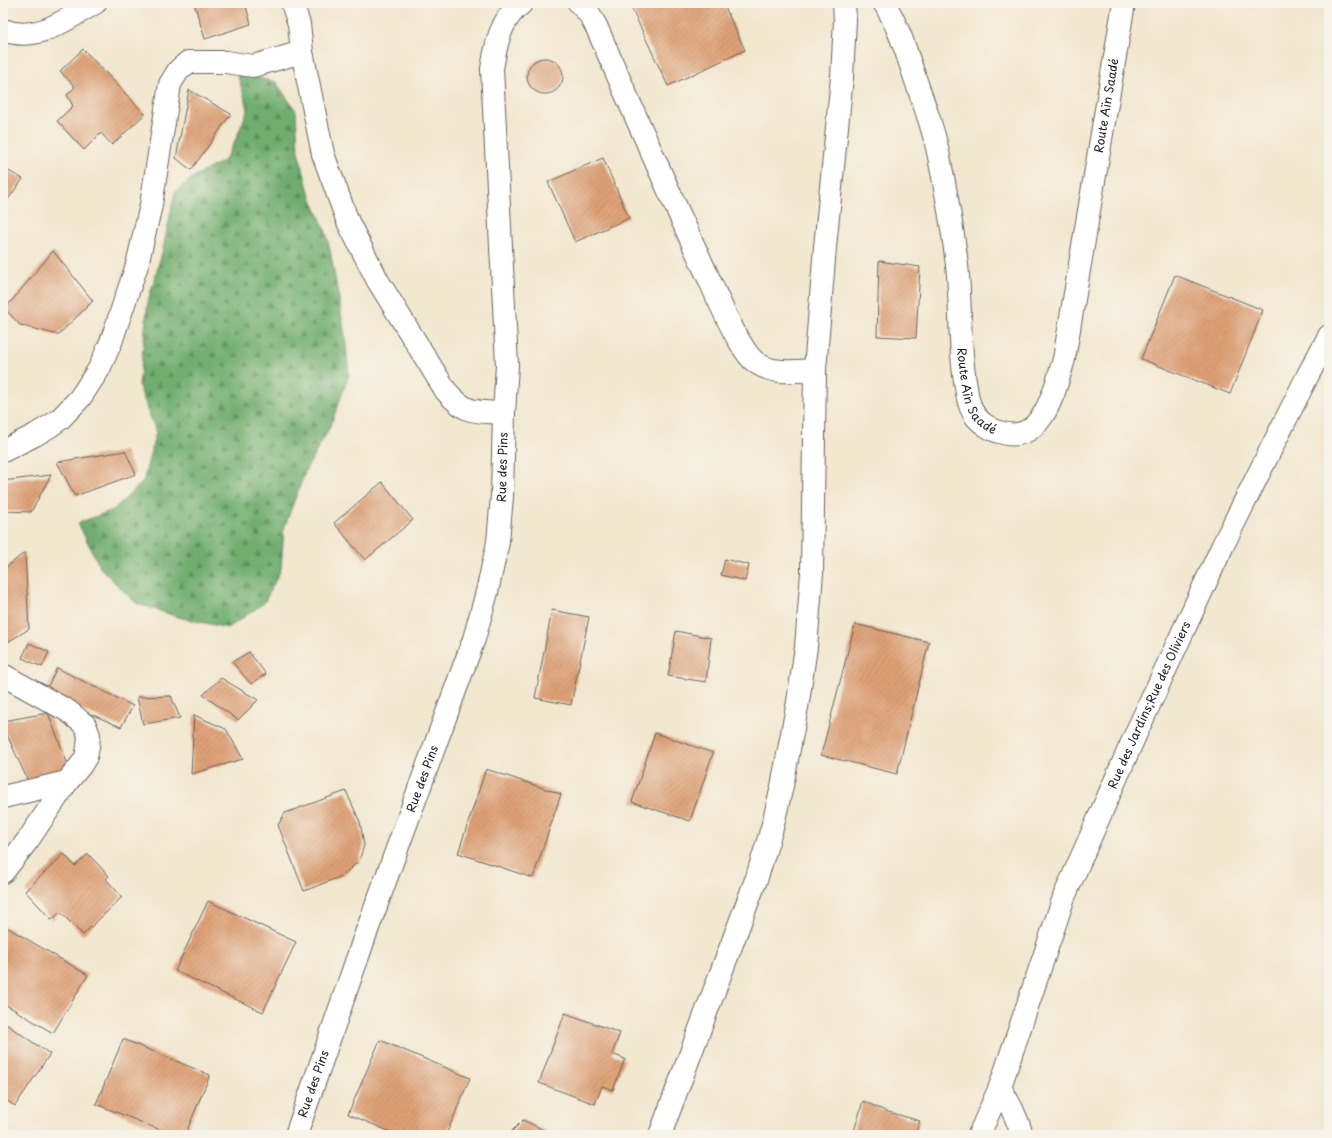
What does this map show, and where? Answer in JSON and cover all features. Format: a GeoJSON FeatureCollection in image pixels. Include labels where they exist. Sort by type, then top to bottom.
{"type":"FeatureCollection","features":[{"type":"Feature","properties":{"kind":"street"},"geometry":{"type":"LineString","coordinates":[[3,30],[11,33],[30,34],[48,30],[95,3]]}},
{"type":"Feature","properties":{"kind":"street"},"geometry":{"type":"LineString","coordinates":[[292,3],[299,24],[302,52],[323,154],[348,222],[378,281],[446,391],[452,398],[464,408],[472,411],[504,413]]}},
{"type":"Feature","properties":{"kind":"street","name":"Rue des Pins"},"geometry":{"type":"LineString","coordinates":[[296,1135],[368,929],[474,639],[498,542],[502,496],[506,350],[492,69],[497,42],[503,25],[522,3]]}},
{"type":"Feature","properties":{"kind":"street"},"geometry":{"type":"LineString","coordinates":[[579,3],[590,15],[597,28],[717,297],[745,351],[755,362],[773,370],[815,370]]}},
{"type":"Feature","properties":{"kind":"street"},"geometry":{"type":"LineString","coordinates":[[660,1135],[757,877],[772,828],[782,786],[798,702],[806,647],[812,573],[815,370],[825,239],[842,70],[845,20],[844,3]]}},
{"type":"Feature","properties":{"kind":"street","name":"Route Aïn Saadé"},"geometry":{"type":"LineString","coordinates":[[884,3],[892,16],[903,43],[934,136],[950,213],[958,275],[959,325],[963,371],[972,410],[978,418],[988,426],[997,432],[1009,435],[1020,434],[1028,430],[1037,423],[1046,412],[1052,399],[1064,359],[1124,3]]}},
{"type":"Feature","properties":{"kind":"street"},"geometry":{"type":"LineString","coordinates":[[3,451],[35,435],[60,419],[80,398],[99,369],[111,342],[137,265],[151,205],[170,84],[178,71],[188,62],[226,62],[253,66],[302,52]]}},
{"type":"Feature","properties":{"kind":"street","name":"Rue des Jardins;Rue des Oliviers"},"geometry":{"type":"LineString","coordinates":[[979,1135],[1000,1087],[1070,882],[1137,731],[1223,544],[1329,336]]}},
{"type":"Feature","properties":{"kind":"street"},"geometry":{"type":"LineString","coordinates":[[3,675],[68,711],[85,725],[89,735],[86,757],[81,765],[67,782],[28,840],[3,872]]}},
{"type":"Feature","properties":{"kind":"street"},"geometry":{"type":"LineString","coordinates":[[3,797],[67,782]]}},
{"type":"Feature","properties":{"kind":"street"},"geometry":{"type":"LineString","coordinates":[[1000,1087],[1014,1110],[1022,1135]]}},
{"type":"Feature","properties":{"kind":"green space"},"geometry":{"type":"Polygon","coordinates":[[[237,73],[276,82],[296,111],[298,151],[309,192],[327,235],[338,293],[349,375],[330,427],[306,470],[284,528],[281,569],[264,603],[228,628],[178,617],[136,603],[101,569],[78,523],[113,510],[143,482],[156,432],[139,386],[148,301],[162,253],[175,192],[195,176],[225,160],[236,139],[248,109],[237,73]]]}},
{"type":"Feature","properties":{"kind":"building"},"geometry":{"type":"Polygon","coordinates":[[[194,3],[245,3],[251,24],[205,39],[194,3]]]}},
{"type":"Feature","properties":{"kind":"building"},"geometry":{"type":"Polygon","coordinates":[[[633,3],[723,3],[745,50],[668,86],[630,5],[633,3]]]}},
{"type":"Feature","properties":{"kind":"building"},"geometry":{"type":"Polygon","coordinates":[[[83,49],[145,114],[112,145],[101,133],[84,150],[57,121],[73,106],[67,95],[75,87],[60,71],[83,49]]]}},
{"type":"Feature","properties":{"kind":"building"},"geometry":{"type":"Polygon","coordinates":[[[545,58],[555,61],[560,66],[563,76],[560,86],[555,91],[545,94],[535,91],[530,86],[527,76],[530,66],[535,61],[545,58]]]}},
{"type":"Feature","properties":{"kind":"building"},"geometry":{"type":"Polygon","coordinates":[[[189,90],[231,114],[191,170],[176,158],[189,90]]]}},
{"type":"Feature","properties":{"kind":"building"},"geometry":{"type":"Polygon","coordinates":[[[603,158],[629,218],[575,242],[548,182],[603,158]]]}},
{"type":"Feature","properties":{"kind":"building"},"geometry":{"type":"Polygon","coordinates":[[[3,168],[23,179],[3,206],[3,168]]]}},
{"type":"Feature","properties":{"kind":"building"},"geometry":{"type":"Polygon","coordinates":[[[53,251],[93,301],[58,335],[20,325],[5,309],[53,251]]]}},
{"type":"Feature","properties":{"kind":"building"},"geometry":{"type":"Polygon","coordinates":[[[879,261],[920,267],[916,338],[877,336],[879,261]]]}},
{"type":"Feature","properties":{"kind":"building"},"geometry":{"type":"Polygon","coordinates":[[[1175,275],[1263,310],[1230,394],[1141,359],[1175,275]]]}},
{"type":"Feature","properties":{"kind":"building"},"geometry":{"type":"Polygon","coordinates":[[[125,451],[136,474],[75,496],[57,462],[125,451]]]}},
{"type":"Feature","properties":{"kind":"building"},"geometry":{"type":"Polygon","coordinates":[[[51,475],[31,512],[3,511],[3,481],[51,475]]]}},
{"type":"Feature","properties":{"kind":"building"},"geometry":{"type":"Polygon","coordinates":[[[382,482],[413,520],[365,560],[334,523],[382,482]]]}},
{"type":"Feature","properties":{"kind":"building"},"geometry":{"type":"Polygon","coordinates":[[[25,552],[29,629],[3,645],[3,570],[25,552]]]}},
{"type":"Feature","properties":{"kind":"building"},"geometry":{"type":"Polygon","coordinates":[[[725,559],[749,565],[745,581],[721,575],[725,559]]]}},
{"type":"Feature","properties":{"kind":"building"},"geometry":{"type":"Polygon","coordinates":[[[552,610],[589,617],[571,705],[535,698],[552,610]]]}},
{"type":"Feature","properties":{"kind":"building"},"geometry":{"type":"Polygon","coordinates":[[[855,624],[929,642],[897,774],[821,755],[855,624]]]}},
{"type":"Feature","properties":{"kind":"building"},"geometry":{"type":"Polygon","coordinates":[[[676,631],[711,638],[706,682],[668,676],[676,631]]]}},
{"type":"Feature","properties":{"kind":"building"},"geometry":{"type":"Polygon","coordinates":[[[29,643],[49,652],[42,667],[22,658],[29,643]]]}},
{"type":"Feature","properties":{"kind":"building"},"geometry":{"type":"Polygon","coordinates":[[[249,652],[266,674],[251,684],[232,662],[249,652]]]}},
{"type":"Feature","properties":{"kind":"building"},"geometry":{"type":"Polygon","coordinates":[[[57,668],[133,706],[121,727],[44,694],[57,668]]]}},
{"type":"Feature","properties":{"kind":"building"},"geometry":{"type":"Polygon","coordinates":[[[221,678],[258,700],[238,720],[203,695],[221,678]]]}},
{"type":"Feature","properties":{"kind":"building"},"geometry":{"type":"Polygon","coordinates":[[[171,696],[180,718],[143,724],[137,697],[171,696]]]}},
{"type":"Feature","properties":{"kind":"building"},"geometry":{"type":"Polygon","coordinates":[[[48,713],[70,770],[28,781],[3,726],[3,721],[48,713]]]}},
{"type":"Feature","properties":{"kind":"building"},"geometry":{"type":"Polygon","coordinates":[[[194,715],[226,729],[243,759],[191,774],[194,715]]]}},
{"type":"Feature","properties":{"kind":"building"},"geometry":{"type":"Polygon","coordinates":[[[655,733],[713,753],[690,821],[632,802],[655,733]]]}},
{"type":"Feature","properties":{"kind":"building"},"geometry":{"type":"Polygon","coordinates":[[[486,769],[561,794],[533,878],[458,853],[486,769]]]}},
{"type":"Feature","properties":{"kind":"building"},"geometry":{"type":"Polygon","coordinates":[[[346,791],[360,822],[364,845],[359,861],[342,876],[304,891],[278,825],[285,813],[346,791]]]}},
{"type":"Feature","properties":{"kind":"building"},"geometry":{"type":"Polygon","coordinates":[[[64,854],[75,866],[88,854],[109,876],[106,879],[122,897],[83,935],[60,912],[52,920],[25,891],[64,854]]]}},
{"type":"Feature","properties":{"kind":"building"},"geometry":{"type":"Polygon","coordinates":[[[208,901],[296,942],[263,1012],[175,971],[208,901]]]}},
{"type":"Feature","properties":{"kind":"building"},"geometry":{"type":"Polygon","coordinates":[[[3,925],[88,975],[53,1033],[3,1003],[3,925]]]}},
{"type":"Feature","properties":{"kind":"building"},"geometry":{"type":"Polygon","coordinates":[[[565,1013],[620,1033],[612,1054],[625,1059],[613,1090],[602,1086],[595,1104],[539,1083],[565,1013]]]}},
{"type":"Feature","properties":{"kind":"building"},"geometry":{"type":"Polygon","coordinates":[[[3,1022],[50,1054],[15,1106],[3,1098],[3,1022]]]}},
{"type":"Feature","properties":{"kind":"building"},"geometry":{"type":"Polygon","coordinates":[[[123,1039],[210,1075],[185,1135],[173,1135],[96,1104],[123,1039]]]}},
{"type":"Feature","properties":{"kind":"building"},"geometry":{"type":"Polygon","coordinates":[[[380,1040],[470,1078],[446,1135],[398,1135],[348,1114],[380,1040]]]}},
{"type":"Feature","properties":{"kind":"building"},"geometry":{"type":"Polygon","coordinates":[[[863,1101],[885,1111],[920,1121],[915,1135],[853,1135],[863,1101]]]}},
{"type":"Feature","properties":{"kind":"building"},"geometry":{"type":"Polygon","coordinates":[[[523,1120],[554,1135],[508,1135],[523,1120]]]}}]}
